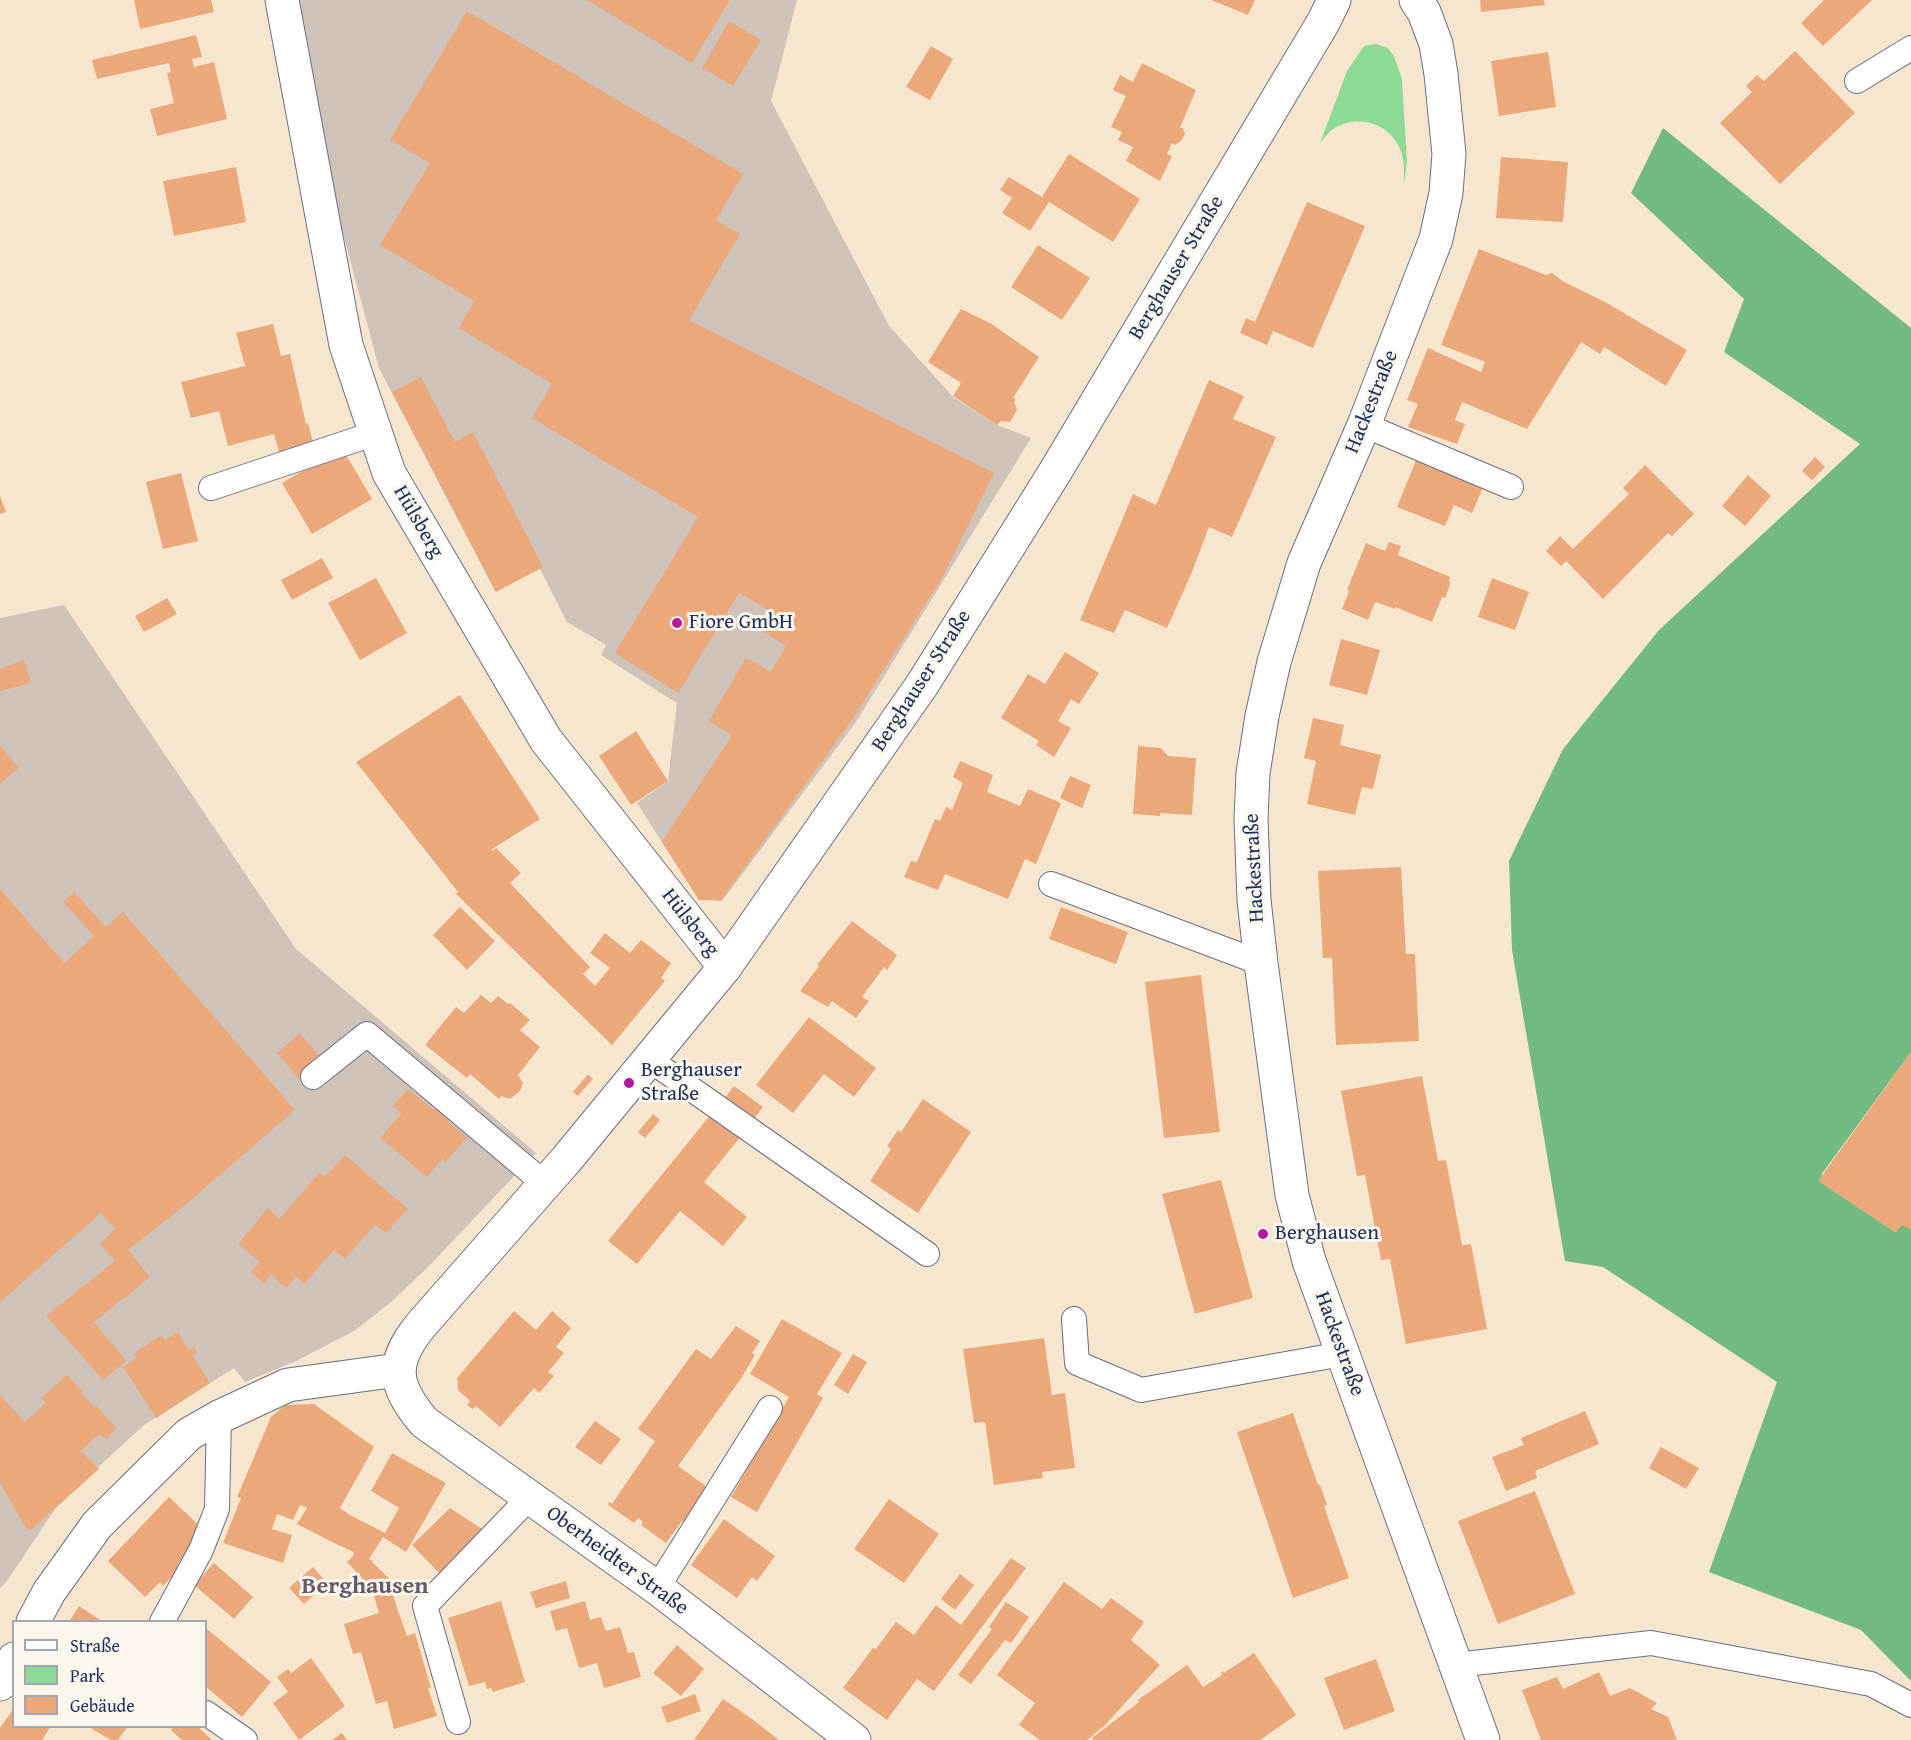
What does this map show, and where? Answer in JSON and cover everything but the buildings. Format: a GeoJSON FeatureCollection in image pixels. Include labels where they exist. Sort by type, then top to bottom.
{"type":"FeatureCollection","features":[{"type":"Feature","properties":{"kind":"street","name":"Hülsberg"},"geometry":{"type":"LineString","coordinates":[[282,0],[346,345],[389,473],[546,740],[725,967]]}},
{"type":"Feature","properties":{"kind":"street","name":"Berghauser Straße"},"geometry":{"type":"LineString","coordinates":[[398,1370],[411,1337],[545,1184],[725,967],[928,675],[1061,462],[1324,21],[1334,0]]}},
{"type":"Feature","properties":{"kind":"street","name":"Hackestraße"},"geometry":{"type":"LineString","coordinates":[[1416,0],[1424,12],[1436,44],[1441,74],[1449,154],[1446,192],[1436,239],[1364,425],[1304,563],[1274,662],[1253,773],[1251,819],[1254,900],[1292,1195],[1309,1261],[1483,1740]]}},
{"type":"Feature","properties":{"kind":"street"},"geometry":{"type":"LineString","coordinates":[[34,1620],[49,1592],[97,1525],[189,1434],[219,1417],[288,1385],[398,1370]]}},
{"type":"Feature","properties":{"kind":"street","name":"Oberheidter Straße"},"geometry":{"type":"LineString","coordinates":[[398,1370],[401,1388],[412,1408],[424,1422],[657,1588],[854,1740]]}},
{"type":"Feature","properties":{"kind":"street"},"geometry":{"type":"LineString","coordinates":[[0,1684],[12,1663]]}},
{"type":"Feature","properties":{"kind":"lane"},"geometry":{"type":"LineString","coordinates":[[1857,81],[1911,48]]}},
{"type":"Feature","properties":{"kind":"lane"},"geometry":{"type":"LineString","coordinates":[[1364,425],[1511,487]]}},
{"type":"Feature","properties":{"kind":"lane"},"geometry":{"type":"LineString","coordinates":[[211,488],[376,434]]}},
{"type":"Feature","properties":{"kind":"lane"},"geometry":{"type":"LineString","coordinates":[[1051,884],[1261,963]]}},
{"type":"Feature","properties":{"kind":"lane"},"geometry":{"type":"LineString","coordinates":[[313,1077],[367,1034],[545,1184]]}},
{"type":"Feature","properties":{"kind":"lane"},"geometry":{"type":"LineString","coordinates":[[650,1060],[927,1254]]}},
{"type":"Feature","properties":{"kind":"lane"},"geometry":{"type":"LineString","coordinates":[[1074,1319],[1077,1363],[1141,1390],[1342,1354]]}},
{"type":"Feature","properties":{"kind":"lane"},"geometry":{"type":"LineString","coordinates":[[657,1588],[770,1408]]}},
{"type":"Feature","properties":{"kind":"lane"},"geometry":{"type":"LineString","coordinates":[[163,1620],[201,1550],[217,1509],[219,1417]]}},
{"type":"Feature","properties":{"kind":"lane"},"geometry":{"type":"LineString","coordinates":[[458,1722],[424,1606],[530,1497]]}},
{"type":"Feature","properties":{"kind":"lane"},"geometry":{"type":"LineString","coordinates":[[1456,1665],[1652,1643],[1871,1684],[1911,1705]]}},
{"type":"Feature","properties":{"kind":"lane"},"geometry":{"type":"LineString","coordinates":[[207,1714],[245,1740]]}},
{"type":"Feature","properties":{"kind":"shaded area"},"geometry":{"type":"Polygon","coordinates":[[[298,0],[797,0],[771,101],[889,326],[953,397],[997,425],[1031,438],[856,722],[722,901],[699,900],[637,803],[668,781],[677,703],[601,655],[606,645],[567,622],[540,569],[495,591],[379,368],[339,218],[298,0]]]}},
{"type":"Feature","properties":{"kind":"shaded area"},"geometry":{"type":"Polygon","coordinates":[[[64,605],[296,949],[536,1153],[428,1267],[391,1302],[354,1331],[296,1361],[245,1382],[234,1368],[144,1425],[59,1503],[0,1588],[0,618],[64,605]]]}},
{"type":"Feature","properties":{"kind":"green space"},"geometry":{"type":"Polygon","coordinates":[[[1376,44],[1388,48],[1394,56],[1402,79],[1407,161],[1404,186],[1402,153],[1395,140],[1380,127],[1361,122],[1342,124],[1331,130],[1320,143],[1347,71],[1364,46],[1376,44]]]}},
{"type":"Feature","properties":{"kind":"green space"},"geometry":{"type":"Polygon","coordinates":[[[1663,128],[1911,328],[1911,1052],[1821,1175],[1911,1224],[1911,1681],[1861,1630],[1709,1572],[1777,1382],[1603,1267],[1565,1261],[1512,950],[1509,861],[1563,749],[1659,630],[1860,444],[1724,352],[1744,299],[1631,193],[1663,128]]]}},
{"type":"Feature","properties":{"kind":"place","name":"Fiore GmbH"},"geometry":{"type":"Point","coordinates":[677,623]}},
{"type":"Feature","properties":{"kind":"place","name":"Berghauser Straße"},"geometry":{"type":"Point","coordinates":[629,1083]}},
{"type":"Feature","properties":{"kind":"place","name":"Berghausen"},"geometry":{"type":"Point","coordinates":[1263,1234]}},
{"type":"Feature","properties":{"kind":"district","name":"Berghausen"},"geometry":{"type":"Point","coordinates":[365,1587]}}]}
